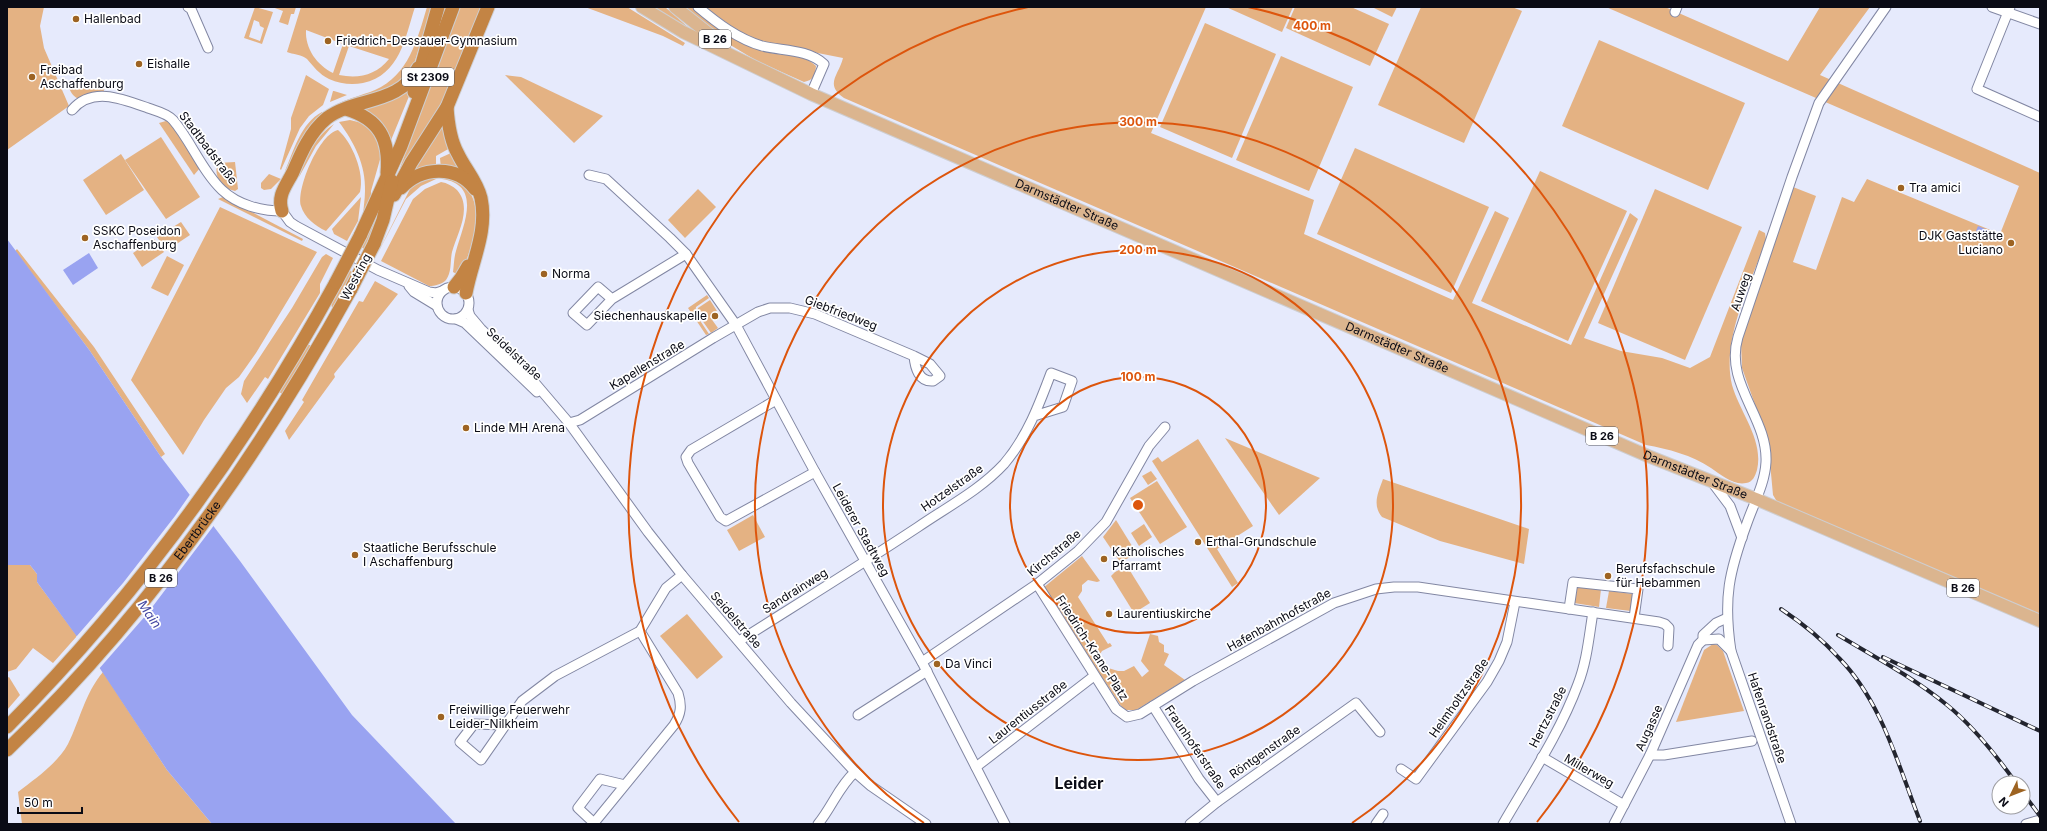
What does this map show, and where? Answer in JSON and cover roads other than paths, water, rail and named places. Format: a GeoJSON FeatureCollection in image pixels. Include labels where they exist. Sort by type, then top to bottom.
{"type":"FeatureCollection","features":[{"type":"Feature","properties":{"kind":"highway","name":"B 26"},"geometry":{"type":"LineString","coordinates":[[401,146],[423,57],[438,7]]}},
{"type":"Feature","properties":{"kind":"highway","name":"Westring"},"geometry":{"type":"LineString","coordinates":[[274,390],[336,282],[387,179],[401,146],[453,7]]}},
{"type":"Feature","properties":{"kind":"highway"},"geometry":{"type":"LineString","coordinates":[[393,196],[411,163],[447,107],[488,7]]}},
{"type":"Feature","properties":{"kind":"highway"},"geometry":{"type":"LineString","coordinates":[[282,211],[281,193],[312,135],[327,118],[346,109],[378,100],[394,93],[408,81],[416,71],[423,57]]}},
{"type":"Feature","properties":{"kind":"highway"},"geometry":{"type":"LineString","coordinates":[[447,107],[450,135],[455,149],[473,178],[480,197],[482,223],[478,248],[466,293]]}},
{"type":"Feature","properties":{"kind":"highway"},"geometry":{"type":"LineString","coordinates":[[346,109],[368,119],[384,138],[388,158],[387,179]]}},
{"type":"Feature","properties":{"kind":"highway","name":"Westring"},"geometry":{"type":"LineString","coordinates":[[287,398],[351,289],[374,244],[385,211],[401,146]]}},
{"type":"Feature","properties":{"kind":"highway"},"geometry":{"type":"LineString","coordinates":[[393,196],[413,177],[422,173],[439,170],[464,178],[473,186],[480,197]]}},
{"type":"Feature","properties":{"kind":"highway","name":"B 26"},"geometry":{"type":"LineString","coordinates":[[385,211],[393,196]]}},
{"type":"Feature","properties":{"kind":"highway"},"geometry":{"type":"LineString","coordinates":[[448,289],[461,278],[478,248]]}},
{"type":"Feature","properties":{"kind":"highway","name":"Ebertbrücke"},"geometry":{"type":"LineString","coordinates":[[7,727],[86,643],[156,558],[212,483],[274,390]]}},
{"type":"Feature","properties":{"kind":"highway","name":"Ebertbrücke"},"geometry":{"type":"LineString","coordinates":[[11,746],[92,660],[163,575],[220,499],[287,398]]}},
{"type":"Feature","properties":{"kind":"main road","name":"Darmstädter Straße"},"geometry":{"type":"LineString","coordinates":[[642,7],[683,32],[811,94],[1372,338],[1648,456],[1756,499],[2039,621]]}},
{"type":"Feature","properties":{"kind":"main road","name":"Darmstädter Straße"},"geometry":{"type":"LineString","coordinates":[[675,7],[717,41],[758,67]]}},
{"type":"Feature","properties":{"kind":"street"},"geometry":{"type":"LineString","coordinates":[[188,7],[191,9],[208,48]]}},
{"type":"Feature","properties":{"kind":"street"},"geometry":{"type":"LineString","coordinates":[[698,7],[728,30],[749,41],[761,46],[804,53],[816,57],[824,64],[811,94]]}},
{"type":"Feature","properties":{"kind":"street","name":"Auweg"},"geometry":{"type":"LineString","coordinates":[[1756,499],[1765,471],[1766,452],[1761,433],[1736,371],[1736,344],[1792,177],[1819,104],[1886,7]]}},
{"type":"Feature","properties":{"kind":"street"},"geometry":{"type":"LineString","coordinates":[[1992,7],[2009,10],[2040,24]]}},
{"type":"Feature","properties":{"kind":"street"},"geometry":{"type":"LineString","coordinates":[[2009,10],[1977,89],[2040,117]]}},
{"type":"Feature","properties":{"kind":"street","name":"Stadtbadstraße"},"geometry":{"type":"LineString","coordinates":[[72,110],[79,101],[99,96],[116,97],[167,115],[179,128],[222,190],[233,198],[248,205],[260,209],[282,211]]}},
{"type":"Feature","properties":{"kind":"street","name":"Leiderer Stadtweg"},"geometry":{"type":"LineString","coordinates":[[589,175],[606,179],[686,254],[736,325],[815,472],[927,671],[1005,824]]}},
{"type":"Feature","properties":{"kind":"street"},"geometry":{"type":"LineString","coordinates":[[282,211],[290,222],[296,226],[405,282],[428,292],[436,293],[448,289],[466,293],[469,300],[468,310],[464,315],[456,319],[443,316],[437,306],[414,292],[405,282]]}},
{"type":"Feature","properties":{"kind":"street"},"geometry":{"type":"LineString","coordinates":[[612,298],[686,254]]}},
{"type":"Feature","properties":{"kind":"street"},"geometry":{"type":"LineString","coordinates":[[437,306],[438,296],[448,289]]}},
{"type":"Feature","properties":{"kind":"street","name":"Giebfriedweg"},"geometry":{"type":"LineString","coordinates":[[736,325],[770,308],[790,308],[816,314],[914,356]]}},
{"type":"Feature","properties":{"kind":"street","name":"Seidelstraße"},"geometry":{"type":"LineString","coordinates":[[468,310],[470,316],[481,329],[529,376],[569,424],[648,532],[790,703],[855,772],[871,786],[926,824]]}},
{"type":"Feature","properties":{"kind":"street","name":"Seidelstraße"},"geometry":{"type":"LineString","coordinates":[[456,319],[464,323],[524,382],[555,407]]}},
{"type":"Feature","properties":{"kind":"street","name":"Kapellenstraße"},"geometry":{"type":"LineString","coordinates":[[569,424],[580,420],[736,325]]}},
{"type":"Feature","properties":{"kind":"street","name":"Hotzelstraße"},"geometry":{"type":"LineString","coordinates":[[865,562],[984,482],[1003,464],[1018,445],[1034,416],[1051,373],[1072,381],[1062,407],[1034,416]]}},
{"type":"Feature","properties":{"kind":"street"},"geometry":{"type":"LineString","coordinates":[[776,400],[691,450],[686,457],[688,463],[720,517],[726,521],[815,472]]}},
{"type":"Feature","properties":{"kind":"street","name":"Kirchstraße"},"geometry":{"type":"LineString","coordinates":[[922,662],[1037,584],[1078,551],[1106,522],[1149,446],[1166,427]]}},
{"type":"Feature","properties":{"kind":"street"},"geometry":{"type":"LineString","coordinates":[[1712,482],[1730,506],[1740,542]]}},
{"type":"Feature","properties":{"kind":"street"},"geometry":{"type":"LineString","coordinates":[[1727,618],[1728,586],[1740,542],[1756,499]]}},
{"type":"Feature","properties":{"kind":"street","name":"Sandrainweg"},"geometry":{"type":"LineString","coordinates":[[739,641],[865,562]]}},
{"type":"Feature","properties":{"kind":"street"},"geometry":{"type":"LineString","coordinates":[[505,725],[474,724],[460,742],[481,760],[522,701],[537,688],[555,676],[640,631],[666,588],[682,574]]}},
{"type":"Feature","properties":{"kind":"street"},"geometry":{"type":"LineString","coordinates":[[1569,608],[1573,582],[1638,589],[1634,618]]}},
{"type":"Feature","properties":{"kind":"street","name":"Friedrich-Krane-Platz"},"geometry":{"type":"LineString","coordinates":[[1037,584],[1116,709],[1127,717],[1140,714],[1153,706]]}},
{"type":"Feature","properties":{"kind":"street","name":"Hafenbahnhofstraße"},"geometry":{"type":"LineString","coordinates":[[1153,706],[1334,603],[1362,593],[1394,586],[1414,586],[1659,622],[1667,626],[1670,633],[1668,646]]}},
{"type":"Feature","properties":{"kind":"street","name":"Helmholtzstraße"},"geometry":{"type":"LineString","coordinates":[[1401,769],[1416,779],[1487,682],[1499,661],[1507,642],[1515,602]]}},
{"type":"Feature","properties":{"kind":"street","name":"Hertzstraße"},"geometry":{"type":"LineString","coordinates":[[1503,824],[1567,711],[1579,683],[1586,658],[1593,612]]}},
{"type":"Feature","properties":{"kind":"street","name":"Augasse"},"geometry":{"type":"LineString","coordinates":[[1614,824],[1650,755],[1698,645],[1703,640],[1703,635],[1712,626],[1727,618]]}},
{"type":"Feature","properties":{"kind":"street","name":"Hafenrandstraße"},"geometry":{"type":"LineString","coordinates":[[1727,618],[1732,651],[1791,824]]}},
{"type":"Feature","properties":{"kind":"street"},"geometry":{"type":"LineString","coordinates":[[624,786],[600,779],[578,808],[594,823],[674,725],[680,716],[681,709],[678,693],[640,631]]}},
{"type":"Feature","properties":{"kind":"street"},"geometry":{"type":"LineString","coordinates":[[1703,640],[1719,639],[1732,651]]}},
{"type":"Feature","properties":{"kind":"street"},"geometry":{"type":"LineString","coordinates":[[858,715],[927,671]]}},
{"type":"Feature","properties":{"kind":"street","name":"Laurentiusstraße"},"geometry":{"type":"LineString","coordinates":[[976,767],[1094,676]]}},
{"type":"Feature","properties":{"kind":"street","name":"Röntgenstraße"},"geometry":{"type":"LineString","coordinates":[[1190,824],[1217,802],[1356,703],[1380,732]]}},
{"type":"Feature","properties":{"kind":"street","name":"Fraunhoferstraße"},"geometry":{"type":"LineString","coordinates":[[1153,706],[1199,779],[1217,802]]}},
{"type":"Feature","properties":{"kind":"street"},"geometry":{"type":"LineString","coordinates":[[1650,755],[1664,755],[1752,741]]}},
{"type":"Feature","properties":{"kind":"street","name":"Millerweg"},"geometry":{"type":"LineString","coordinates":[[1542,757],[1624,805]]}},
{"type":"Feature","properties":{"kind":"street"},"geometry":{"type":"LineString","coordinates":[[818,824],[828,814],[844,782],[855,772]]}},
{"type":"Feature","properties":{"kind":"street"},"geometry":{"type":"LineString","coordinates":[[1376,824],[1383,814]]}},
{"type":"Feature","properties":{"kind":"street"},"geometry":{"type":"LineString","coordinates":[[2026,824],[2040,820]]}},
{"type":"Feature","properties":{"kind":"water"},"geometry":{"type":"Polygon","coordinates":[[[1978,226],[1990,231],[1987,236],[1976,231],[1978,226]]]}},
{"type":"Feature","properties":{"kind":"water","name":"Main"},"geometry":{"type":"Polygon","coordinates":[[[7,239],[90,351],[161,457],[240,561],[352,715],[456,824],[212,824],[167,770],[97,664],[37,582],[37,574],[30,565],[7,565],[7,239]]]}},
{"type":"Feature","properties":{"kind":"water"},"geometry":{"type":"Polygon","coordinates":[[[89,253],[98,268],[73,285],[63,270],[89,253]]]}},
{"type":"Feature","properties":{"kind":"railway"},"geometry":{"type":"LineString","coordinates":[[1781,609],[1826,644],[1854,675],[1867,694],[1878,714],[1896,756],[1920,821]]}},
{"type":"Feature","properties":{"kind":"railway"},"geometry":{"type":"LineString","coordinates":[[1838,635],[1908,677],[1957,713],[1984,741],[2010,775]]}},
{"type":"Feature","properties":{"kind":"railway"},"geometry":{"type":"LineString","coordinates":[[1883,657],[2040,731]]}},
{"type":"Feature","properties":{"kind":"railway"},"geometry":{"type":"LineString","coordinates":[[2031,804],[2040,816]]}},
{"type":"Feature","properties":{"kind":"place","name":"Hallenbad"},"geometry":{"type":"Point","coordinates":[76,19]}},
{"type":"Feature","properties":{"kind":"place","name":"Friedrich-Dessauer-Gymnasium"},"geometry":{"type":"Point","coordinates":[328,41]}},
{"type":"Feature","properties":{"kind":"place","name":"Eishalle"},"geometry":{"type":"Point","coordinates":[139,64]}},
{"type":"Feature","properties":{"kind":"place","name":"Freibad Aschaffenburg"},"geometry":{"type":"Point","coordinates":[32,77]}},
{"type":"Feature","properties":{"kind":"place","name":"Tra amici"},"geometry":{"type":"Point","coordinates":[1901,188]}},
{"type":"Feature","properties":{"kind":"place","name":"SSKC Poseidon Aschaffenburg"},"geometry":{"type":"Point","coordinates":[85,238]}},
{"type":"Feature","properties":{"kind":"place","name":"DJK Gaststätte Luciano"},"geometry":{"type":"Point","coordinates":[2011,243]}},
{"type":"Feature","properties":{"kind":"place","name":"Norma"},"geometry":{"type":"Point","coordinates":[544,274]}},
{"type":"Feature","properties":{"kind":"place","name":"Siechenhauskapelle"},"geometry":{"type":"Point","coordinates":[715,316]}},
{"type":"Feature","properties":{"kind":"place","name":"Linde MH Arena"},"geometry":{"type":"Point","coordinates":[466,428]}},
{"type":"Feature","properties":{"kind":"place","name":"Erthal-Grundschule"},"geometry":{"type":"Point","coordinates":[1198,542]}},
{"type":"Feature","properties":{"kind":"place","name":"Staatliche Berufsschule I Aschaffenburg"},"geometry":{"type":"Point","coordinates":[355,555]}},
{"type":"Feature","properties":{"kind":"place","name":"Katholisches Pfarramt"},"geometry":{"type":"Point","coordinates":[1104,559]}},
{"type":"Feature","properties":{"kind":"place","name":"Berufsfachschule für Hebammen"},"geometry":{"type":"Point","coordinates":[1608,576]}},
{"type":"Feature","properties":{"kind":"place","name":"Laurentiuskirche"},"geometry":{"type":"Point","coordinates":[1109,614]}},
{"type":"Feature","properties":{"kind":"place","name":"Da Vinci"},"geometry":{"type":"Point","coordinates":[937,664]}},
{"type":"Feature","properties":{"kind":"place","name":"Freiwillige Feuerwehr Leider-Nilkheim"},"geometry":{"type":"Point","coordinates":[441,717]}},
{"type":"Feature","properties":{"kind":"district","name":"Leider"},"geometry":{"type":"Point","coordinates":[1079,783]}}]}
